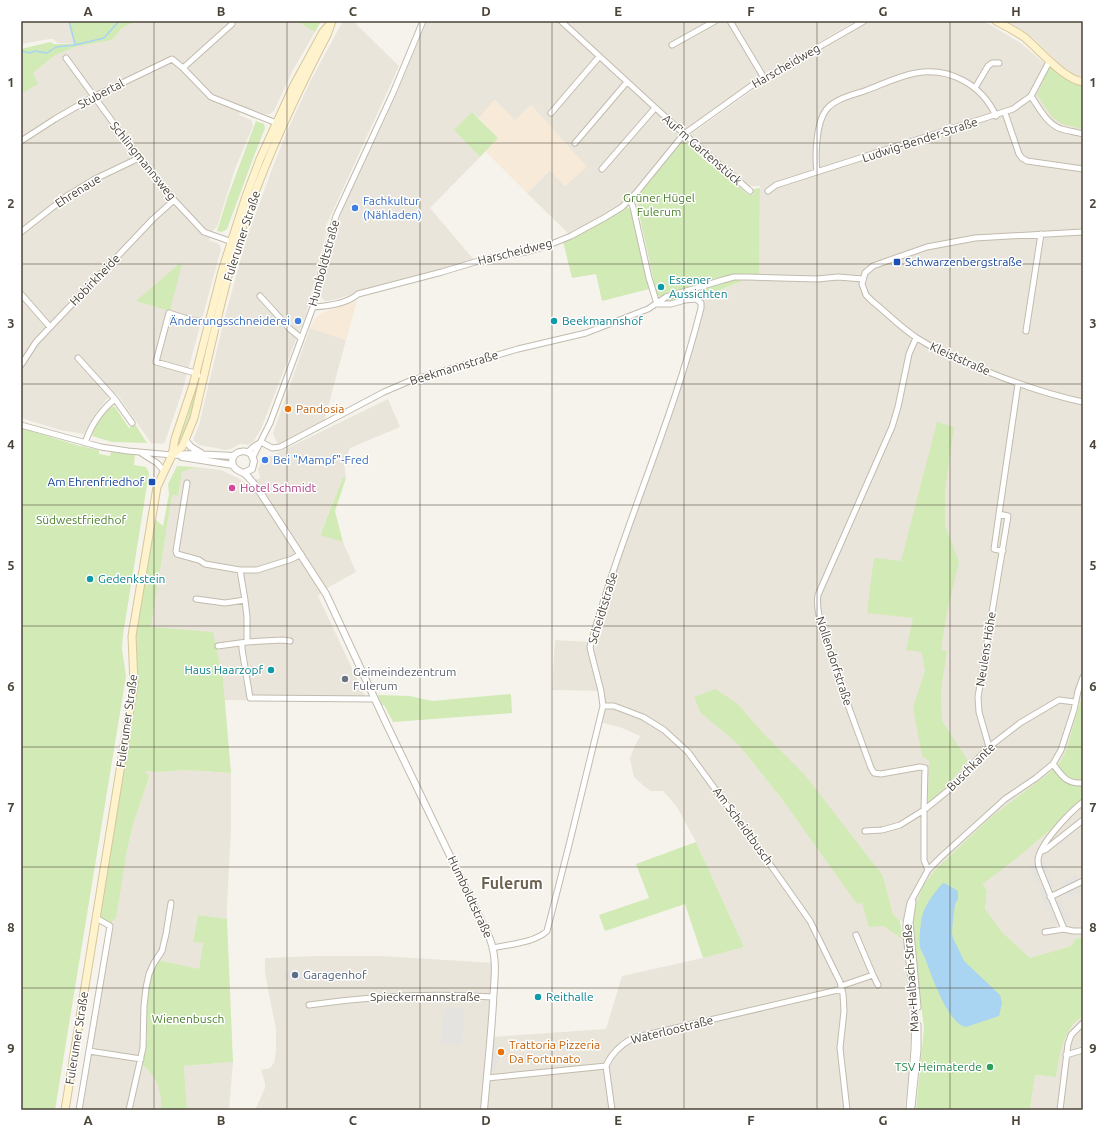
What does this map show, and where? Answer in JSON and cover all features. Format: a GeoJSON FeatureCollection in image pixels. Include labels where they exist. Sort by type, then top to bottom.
{"type":"FeatureCollection","features":[{"type":"Feature","properties":{"kind":"main road"},"geometry":{"type":"LineString","coordinates":[[996,21],[1023,36],[1067,76],[1076,81],[1083,82]]}},
{"type":"Feature","properties":{"kind":"main road","name":"Fulerumer Straße"},"geometry":{"type":"LineString","coordinates":[[65,1110],[134,684],[132,636],[157,487],[172,455],[175,439],[185,413],[196,373],[208,322],[257,166],[279,124],[294,85],[322,32],[332,22]]}},
{"type":"Feature","properties":{"kind":"main road","name":"Fulerumer Straße"},"geometry":{"type":"LineString","coordinates":[[172,455],[182,447],[194,418],[234,243]]}},
{"type":"Feature","properties":{"kind":"street","name":"Humboldtstraße"},"geometry":{"type":"LineString","coordinates":[[256,486],[252,469],[254,465],[253,457],[270,423],[313,307],[336,216],[423,21]]}},
{"type":"Feature","properties":{"kind":"street","name":"Auf'm Gartenstück"},"geometry":{"type":"LineString","coordinates":[[561,21],[655,108],[750,191]]}},
{"type":"Feature","properties":{"kind":"street"},"geometry":{"type":"LineString","coordinates":[[672,45],[715,21]]}},
{"type":"Feature","properties":{"kind":"street"},"geometry":{"type":"LineString","coordinates":[[730,21],[764,78]]}},
{"type":"Feature","properties":{"kind":"street","name":"Harscheidweg"},"geometry":{"type":"LineString","coordinates":[[313,307],[334,304],[354,298],[358,294],[485,259],[526,252],[544,247],[571,236],[604,218],[622,207],[630,200],[684,134],[750,86],[864,21]]}},
{"type":"Feature","properties":{"kind":"street"},"geometry":{"type":"LineString","coordinates":[[183,68],[232,24]]}},
{"type":"Feature","properties":{"kind":"street"},"geometry":{"type":"LineString","coordinates":[[551,113],[599,57]]}},
{"type":"Feature","properties":{"kind":"street","name":"Schlingmannsweg"},"geometry":{"type":"LineString","coordinates":[[66,58],[139,158],[174,200],[204,232],[234,243]]}},
{"type":"Feature","properties":{"kind":"street","name":"Stubertal"},"geometry":{"type":"LineString","coordinates":[[21,141],[93,97],[172,59],[183,68],[211,98],[279,124]]}},
{"type":"Feature","properties":{"kind":"street","name":"Ludwig-Bender-Straße"},"geometry":{"type":"LineString","coordinates":[[768,191],[776,185],[1005,113],[1031,96],[1050,60]]}},
{"type":"Feature","properties":{"kind":"street"},"geometry":{"type":"LineString","coordinates":[[975,88],[988,66],[992,63],[999,63]]}},
{"type":"Feature","properties":{"kind":"street"},"geometry":{"type":"LineString","coordinates":[[817,172],[816,161],[820,123],[824,112],[832,104],[916,73],[936,72],[958,77],[975,88],[991,105],[996,116]]}},
{"type":"Feature","properties":{"kind":"street"},"geometry":{"type":"LineString","coordinates":[[575,143],[627,82]]}},
{"type":"Feature","properties":{"kind":"street"},"geometry":{"type":"LineString","coordinates":[[1031,96],[1049,121],[1054,125],[1083,134]]}},
{"type":"Feature","properties":{"kind":"street","name":"Auf'm Gartenstück"},"geometry":{"type":"LineString","coordinates":[[602,169],[655,108]]}},
{"type":"Feature","properties":{"kind":"street"},"geometry":{"type":"LineString","coordinates":[[1005,113],[1019,154],[1022,158],[1027,161],[1083,169]]}},
{"type":"Feature","properties":{"kind":"street","name":"Ehrenaue"},"geometry":{"type":"LineString","coordinates":[[21,232],[67,196],[95,179],[139,158]]}},
{"type":"Feature","properties":{"kind":"street","name":"Hobirkheide"},"geometry":{"type":"LineString","coordinates":[[21,365],[36,342],[153,219],[174,200]]}},
{"type":"Feature","properties":{"kind":"street"},"geometry":{"type":"LineString","coordinates":[[630,200],[633,207],[649,278],[657,304]]}},
{"type":"Feature","properties":{"kind":"street"},"geometry":{"type":"LineString","coordinates":[[863,279],[868,269],[927,247],[975,238],[1083,232]]}},
{"type":"Feature","properties":{"kind":"street"},"geometry":{"type":"LineString","coordinates":[[1026,331],[1041,234]]}},
{"type":"Feature","properties":{"kind":"street","name":"Beekmannstraße"},"geometry":{"type":"LineString","coordinates":[[261,442],[272,448],[280,447],[384,392],[412,380],[518,349],[586,334],[648,310],[666,297],[715,282],[734,277],[817,279],[838,277],[863,279]]}},
{"type":"Feature","properties":{"kind":"street","name":"Kleiststraße"},"geometry":{"type":"LineString","coordinates":[[863,279],[862,284],[866,295],[916,338],[949,356],[1018,384],[1083,402]]}},
{"type":"Feature","properties":{"kind":"street"},"geometry":{"type":"LineString","coordinates":[[21,294],[50,327]]}},
{"type":"Feature","properties":{"kind":"street"},"geometry":{"type":"LineString","coordinates":[[260,296],[290,329],[301,338]]}},
{"type":"Feature","properties":{"kind":"street","name":"Scheidtstraße"},"geometry":{"type":"LineString","coordinates":[[493,948],[542,936],[547,931],[568,852],[603,706],[601,691],[590,652],[590,647],[609,587],[693,343],[701,308],[701,303],[696,299],[671,304],[657,304]]}},
{"type":"Feature","properties":{"kind":"street"},"geometry":{"type":"LineString","coordinates":[[203,380],[196,373],[156,362],[169,313],[202,322],[217,320]]}},
{"type":"Feature","properties":{"kind":"street","name":"Nollendorfstraße"},"geometry":{"type":"LineString","coordinates":[[916,338],[909,354],[898,407],[892,427],[818,595],[816,604],[840,683],[870,768],[874,773],[881,774],[925,768],[924,860],[928,870]]}},
{"type":"Feature","properties":{"kind":"street"},"geometry":{"type":"LineString","coordinates":[[78,358],[115,399],[132,423]]}},
{"type":"Feature","properties":{"kind":"street"},"geometry":{"type":"LineString","coordinates":[[1003,551],[994,549],[1018,384]]}},
{"type":"Feature","properties":{"kind":"street"},"geometry":{"type":"LineString","coordinates":[[85,444],[99,414],[115,399]]}},
{"type":"Feature","properties":{"kind":"street"},"geometry":{"type":"LineString","coordinates":[[21,425],[85,444],[114,450],[172,455],[233,465],[232,460],[234,456],[202,454],[172,455]]}},
{"type":"Feature","properties":{"kind":"street"},"geometry":{"type":"LineString","coordinates":[[185,440],[191,447],[202,454]]}},
{"type":"Feature","properties":{"kind":"street","name":"Humboldtstraße"},"geometry":{"type":"LineString","coordinates":[[234,456],[238,452],[248,452],[261,442]]}},
{"type":"Feature","properties":{"kind":"street"},"geometry":{"type":"LineString","coordinates":[[139,452],[157,463],[164,471]]}},
{"type":"Feature","properties":{"kind":"street"},"geometry":{"type":"LineString","coordinates":[[248,452],[253,457]]}},
{"type":"Feature","properties":{"kind":"street","name":"Humboldtstraße"},"geometry":{"type":"LineString","coordinates":[[233,465],[239,472],[244,473],[256,486],[326,594],[493,948],[496,962],[484,1110]]}},
{"type":"Feature","properties":{"kind":"street"},"geometry":{"type":"LineString","coordinates":[[244,473],[252,469]]}},
{"type":"Feature","properties":{"kind":"street"},"geometry":{"type":"LineString","coordinates":[[187,483],[176,551],[177,554],[200,560],[205,564],[240,570],[257,570],[292,559],[301,554]]}},
{"type":"Feature","properties":{"kind":"street","name":"Neulens Höhe"},"geometry":{"type":"LineString","coordinates":[[989,747],[979,712],[978,697],[1008,516],[999,514]]}},
{"type":"Feature","properties":{"kind":"street"},"geometry":{"type":"LineString","coordinates":[[240,570],[247,617],[242,649],[250,698],[375,699]]}},
{"type":"Feature","properties":{"kind":"street"},"geometry":{"type":"LineString","coordinates":[[196,599],[225,603],[245,600]]}},
{"type":"Feature","properties":{"kind":"street"},"geometry":{"type":"LineString","coordinates":[[218,646],[244,642],[290,641]]}},
{"type":"Feature","properties":{"kind":"street","name":"Max-Halbach-Straße"},"geometry":{"type":"LineString","coordinates":[[910,1110],[915,1015],[906,922],[910,904],[928,870],[942,856],[1005,798],[1036,778],[1053,764],[1062,750],[1083,677]]}},
{"type":"Feature","properties":{"kind":"street","name":"Buschkante"},"geometry":{"type":"LineString","coordinates":[[865,831],[874,831],[900,825],[924,810],[950,789],[989,747],[1020,723],[1059,700],[1075,702]]}},
{"type":"Feature","properties":{"kind":"street","name":"Am Scheidtbusch"},"geometry":{"type":"LineString","coordinates":[[603,706],[614,706],[642,717],[664,730],[688,752],[803,909],[816,931],[841,987],[844,1011],[840,1062],[846,1110]]}},
{"type":"Feature","properties":{"kind":"street"},"geometry":{"type":"LineString","coordinates":[[1053,764],[1066,780],[1074,783],[1083,782]]}},
{"type":"Feature","properties":{"kind":"street"},"geometry":{"type":"LineString","coordinates":[[1064,929],[1050,897],[1038,862],[1041,851],[1058,826],[1083,802]]}},
{"type":"Feature","properties":{"kind":"street"},"geometry":{"type":"LineString","coordinates":[[1041,851],[1045,850],[1083,820]]}},
{"type":"Feature","properties":{"kind":"street"},"geometry":{"type":"LineString","coordinates":[[1050,897],[1082,882]]}},
{"type":"Feature","properties":{"kind":"street"},"geometry":{"type":"LineString","coordinates":[[129,1110],[143,1048],[146,988],[149,974],[162,951],[171,903]]}},
{"type":"Feature","properties":{"kind":"street","name":"Fulerumer Straße"},"geometry":{"type":"LineString","coordinates":[[79,1110],[110,926],[96,918]]}},
{"type":"Feature","properties":{"kind":"street"},"geometry":{"type":"LineString","coordinates":[[1045,932],[1064,929],[1083,931]]}},
{"type":"Feature","properties":{"kind":"street"},"geometry":{"type":"LineString","coordinates":[[856,935],[878,985]]}},
{"type":"Feature","properties":{"kind":"street","name":"Waterloostraße"},"geometry":{"type":"LineString","coordinates":[[606,1066],[620,1046],[633,1038],[841,987],[873,975]]}},
{"type":"Feature","properties":{"kind":"street","name":"Spieckermannstraße"},"geometry":{"type":"LineString","coordinates":[[309,1005],[349,999],[396,995],[493,997]]}},
{"type":"Feature","properties":{"kind":"street"},"geometry":{"type":"LineString","coordinates":[[1060,1110],[1068,1044],[1071,1035],[1083,1023]]}},
{"type":"Feature","properties":{"kind":"street"},"geometry":{"type":"LineString","coordinates":[[1066,1055],[1083,1050]]}},
{"type":"Feature","properties":{"kind":"street","name":"Fulerumer Straße"},"geometry":{"type":"LineString","coordinates":[[89,1051],[141,1059]]}},
{"type":"Feature","properties":{"kind":"street"},"geometry":{"type":"LineString","coordinates":[[487,1078],[606,1066],[612,1110]]}},
{"type":"Feature","properties":{"kind":"shaded area"},"geometry":{"type":"Polygon","coordinates":[[[21,21],[68,21],[74,44],[58,43],[53,39],[50,39],[21,44],[21,21]]]}},
{"type":"Feature","properties":{"kind":"shaded area"},"geometry":{"type":"Polygon","coordinates":[[[138,21],[296,21],[315,32],[293,70],[274,111],[270,114],[265,114],[242,106],[239,115],[251,120],[253,126],[235,169],[217,227],[213,230],[209,240],[219,244],[221,249],[182,392],[163,444],[151,443],[117,394],[107,399],[96,413],[84,434],[60,430],[21,418],[21,94],[37,84],[33,73],[54,56],[75,47],[112,40],[122,28],[138,21]]]}},
{"type":"Feature","properties":{"kind":"shaded area"},"geometry":{"type":"Polygon","coordinates":[[[343,21],[353,21],[399,66],[325,228],[327,230],[306,314],[261,429],[254,441],[248,445],[240,444],[226,450],[199,445],[193,440],[199,425],[224,320],[246,240],[288,129],[310,82],[343,21]]]}},
{"type":"Feature","properties":{"kind":"shaded area"},"geometry":{"type":"Polygon","coordinates":[[[427,21],[856,21],[754,80],[677,138],[635,193],[621,206],[570,235],[527,193],[550,170],[565,186],[586,166],[531,105],[515,121],[495,100],[479,118],[472,112],[455,130],[480,157],[430,208],[474,260],[325,301],[320,296],[320,292],[342,211],[394,100],[427,21]]]}},
{"type":"Feature","properties":{"kind":"shaded area"},"geometry":{"type":"Polygon","coordinates":[[[871,21],[980,21],[991,25],[1022,44],[1051,69],[1066,70],[1033,38],[1005,21],[1083,21],[1083,693],[1066,750],[1061,761],[1049,773],[992,816],[935,870],[923,886],[910,920],[900,921],[893,914],[883,876],[738,744],[781,798],[857,903],[862,903],[883,926],[903,939],[913,938],[917,970],[905,1110],[255,1110],[265,1088],[261,1070],[270,1068],[274,1063],[276,1051],[276,1029],[265,972],[265,958],[381,956],[495,963],[491,1037],[606,1029],[622,976],[703,958],[744,947],[696,842],[677,807],[663,791],[651,791],[634,777],[630,759],[640,736],[622,728],[600,722],[601,691],[552,690],[555,640],[590,642],[702,308],[696,299],[710,295],[741,282],[740,277],[759,278],[760,186],[748,186],[741,182],[691,137],[691,134],[764,82],[871,21]]]}},
{"type":"Feature","properties":{"kind":"shaded area"},"geometry":{"type":"Polygon","coordinates":[[[494,100],[515,120],[531,105],[587,167],[565,186],[549,170],[527,193],[485,151],[498,138],[479,118],[494,100]]]}},
{"type":"Feature","properties":{"kind":"shaded area"},"geometry":{"type":"Polygon","coordinates":[[[357,301],[346,340],[310,328],[316,317],[326,311],[357,301]]]}},
{"type":"Feature","properties":{"kind":"shaded area"},"geometry":{"type":"Polygon","coordinates":[[[310,328],[346,340],[324,422],[278,445],[273,433],[310,328]]]}},
{"type":"Feature","properties":{"kind":"shaded area"},"geometry":{"type":"Polygon","coordinates":[[[388,399],[400,427],[350,448],[344,462],[346,478],[343,477],[320,534],[343,542],[356,572],[329,587],[318,596],[368,702],[224,700],[223,679],[218,658],[167,629],[151,627],[172,495],[178,496],[182,472],[196,467],[221,470],[238,478],[246,484],[260,478],[258,469],[262,456],[271,456],[388,399]]]}},
{"type":"Feature","properties":{"kind":"shaded area"},"geometry":{"type":"Polygon","coordinates":[[[185,770],[231,773],[231,830],[227,919],[198,915],[193,941],[203,943],[199,970],[154,959],[138,1063],[142,1064],[152,1074],[158,1083],[162,1097],[161,1110],[80,1110],[111,926],[134,821],[149,779],[143,771],[159,772],[185,770]]]}},
{"type":"Feature","properties":{"kind":"shaded area"},"geometry":{"type":"Polygon","coordinates":[[[1083,799],[1083,937],[1075,939],[1071,946],[1030,958],[1002,932],[985,909],[987,891],[983,884],[1039,840],[1083,799]]]}},
{"type":"Feature","properties":{"kind":"shaded area"},"geometry":{"type":"Polygon","coordinates":[[[1045,862],[1049,872],[1045,873],[1046,877],[1050,876],[1054,886],[1050,888],[1055,901],[1061,899],[1069,920],[1059,924],[1057,921],[1052,922],[1049,914],[1054,912],[1053,908],[1047,910],[1039,889],[1044,887],[1042,882],[1036,884],[1030,867],[1045,862]]]}},
{"type":"Feature","properties":{"kind":"shaded area"},"geometry":{"type":"Polygon","coordinates":[[[1076,875],[1083,891],[1068,898],[1061,883],[1076,875]]]}},
{"type":"Feature","properties":{"kind":"shaded area","name":"Garagenhof"},"geometry":{"type":"Polygon","coordinates":[[[284,971],[307,971],[306,980],[284,979],[284,971]]]}},
{"type":"Feature","properties":{"kind":"shaded area"},"geometry":{"type":"Polygon","coordinates":[[[444,1007],[465,1008],[462,1045],[441,1044],[444,1007]]]}},
{"type":"Feature","properties":{"kind":"shaded area"},"geometry":{"type":"Polygon","coordinates":[[[1083,1016],[1083,1110],[1030,1110],[1035,1075],[1056,1077],[1060,1051],[1066,1033],[1083,1016]]]}},
{"type":"Feature","properties":{"kind":"shaded area"},"geometry":{"type":"Polygon","coordinates":[[[492,1044],[497,1044],[499,1063],[497,1063],[497,1070],[490,1070],[492,1044]]]}},
{"type":"Feature","properties":{"kind":"shaded area"},"geometry":{"type":"Polygon","coordinates":[[[233,1062],[229,1110],[187,1110],[184,1066],[233,1062]]]}},
{"type":"Feature","properties":{"kind":"green space"},"geometry":{"type":"Polygon","coordinates":[[[68,21],[138,21],[122,28],[112,40],[75,47],[54,56],[33,73],[38,84],[21,94],[21,49],[50,42],[54,44],[74,44],[68,21]]]}},
{"type":"Feature","properties":{"kind":"green space"},"geometry":{"type":"Polygon","coordinates":[[[296,21],[321,21],[315,32],[296,21]]]}},
{"type":"Feature","properties":{"kind":"green space"},"geometry":{"type":"Polygon","coordinates":[[[1050,65],[1074,84],[1083,86],[1083,129],[1062,124],[1052,117],[1037,95],[1050,65]]]}},
{"type":"Feature","properties":{"kind":"green space"},"geometry":{"type":"Polygon","coordinates":[[[472,112],[498,138],[480,157],[454,130],[472,112]]]}},
{"type":"Feature","properties":{"kind":"green space"},"geometry":{"type":"Polygon","coordinates":[[[256,121],[264,124],[265,128],[227,229],[222,232],[217,231],[228,196],[256,121]]]}},
{"type":"Feature","properties":{"kind":"green space","name":"Grüner Hügel Fulerum"},"geometry":{"type":"Polygon","coordinates":[[[683,140],[710,165],[716,165],[748,195],[753,194],[754,189],[760,188],[759,276],[746,276],[665,297],[657,296],[636,200],[657,169],[683,140]]]}},
{"type":"Feature","properties":{"kind":"green space"},"geometry":{"type":"Polygon","coordinates":[[[627,207],[631,209],[649,289],[602,301],[596,274],[572,278],[563,241],[610,218],[627,207]]]}},
{"type":"Feature","properties":{"kind":"green space"},"geometry":{"type":"Polygon","coordinates":[[[180,263],[182,264],[170,311],[136,301],[180,263]]]}},
{"type":"Feature","properties":{"kind":"green space"},"geometry":{"type":"Polygon","coordinates":[[[740,277],[741,282],[707,295],[693,299],[668,302],[669,298],[740,277]]]}},
{"type":"Feature","properties":{"kind":"green space"},"geometry":{"type":"Polygon","coordinates":[[[198,379],[200,380],[192,417],[180,444],[177,443],[187,419],[198,379]]]}},
{"type":"Feature","properties":{"kind":"green space"},"geometry":{"type":"Polygon","coordinates":[[[113,406],[129,428],[135,424],[147,443],[112,442],[92,436],[100,419],[113,406]]]}},
{"type":"Feature","properties":{"kind":"green space"},"geometry":{"type":"Polygon","coordinates":[[[937,422],[954,427],[945,490],[945,525],[959,562],[947,612],[941,650],[947,651],[941,690],[942,721],[968,761],[946,787],[928,803],[929,761],[922,756],[913,707],[925,671],[921,652],[906,650],[913,618],[867,613],[874,558],[901,561],[937,422]]]}},
{"type":"Feature","properties":{"kind":"green space","name":"Südwestfriedhof"},"geometry":{"type":"Polygon","coordinates":[[[21,428],[80,446],[99,450],[99,454],[110,456],[111,452],[135,455],[134,465],[146,467],[149,473],[123,635],[122,649],[126,676],[55,1110],[21,1110],[21,428]]]}},
{"type":"Feature","properties":{"kind":"green space"},"geometry":{"type":"Polygon","coordinates":[[[177,466],[196,467],[182,472],[178,496],[172,495],[151,627],[213,632],[223,679],[231,773],[185,770],[159,772],[144,771],[149,778],[134,821],[127,850],[116,918],[113,920],[111,926],[99,918],[138,685],[135,636],[155,519],[163,526],[169,494],[168,484],[177,466]]]}},
{"type":"Feature","properties":{"kind":"green space"},"geometry":{"type":"Polygon","coordinates":[[[343,477],[346,478],[335,511],[343,542],[320,535],[343,477]]]}},
{"type":"Feature","properties":{"kind":"green space"},"geometry":{"type":"Polygon","coordinates":[[[715,689],[737,703],[762,732],[805,775],[883,876],[893,914],[900,921],[903,939],[883,926],[869,927],[862,903],[857,904],[781,798],[738,744],[701,713],[694,697],[715,689]]]}},
{"type":"Feature","properties":{"kind":"green space"},"geometry":{"type":"Polygon","coordinates":[[[1083,693],[1083,799],[1041,838],[983,884],[987,891],[985,909],[1002,932],[1030,958],[1071,946],[1075,939],[1083,937],[1083,1016],[1070,1028],[1066,1035],[1056,1077],[1035,1075],[1030,1110],[916,1110],[924,1028],[910,920],[923,886],[935,870],[992,816],[1049,773],[1061,761],[1066,750],[1083,693]]]}},
{"type":"Feature","properties":{"kind":"green space"},"geometry":{"type":"Polygon","coordinates":[[[511,694],[512,713],[393,722],[384,705],[382,705],[378,695],[410,696],[432,701],[511,694]]]}},
{"type":"Feature","properties":{"kind":"green space"},"geometry":{"type":"Polygon","coordinates":[[[696,842],[744,947],[703,958],[685,904],[605,931],[599,915],[649,898],[636,864],[696,842]]]}},
{"type":"Feature","properties":{"kind":"green space","name":"Wienenbusch"},"geometry":{"type":"Polygon","coordinates":[[[198,915],[227,919],[233,1062],[184,1066],[187,1110],[161,1110],[161,1096],[158,1084],[142,1064],[147,1036],[146,997],[150,974],[158,960],[199,969],[203,943],[193,942],[198,915]]]}},
{"type":"Feature","properties":{"kind":"water"},"geometry":{"type":"Polygon","coordinates":[[[943,883],[958,891],[952,932],[953,938],[964,961],[1000,995],[1002,1003],[999,1016],[966,1027],[959,1024],[947,1009],[920,947],[920,932],[923,912],[943,883]]]}},
{"type":"Feature","properties":{"kind":"waterway"},"geometry":{"type":"LineString","coordinates":[[69,21],[75,44]]}},
{"type":"Feature","properties":{"kind":"waterway"},"geometry":{"type":"LineString","coordinates":[[21,51],[30,53],[35,51],[47,53],[56,47],[75,45],[104,38],[119,21]]}},
{"type":"Feature","properties":{"kind":"place","name":"Fachkultur (Nähladen)"},"geometry":{"type":"Point","coordinates":[355,208]}},
{"type":"Feature","properties":{"kind":"place","name":"Schwarzenbergstraße"},"geometry":{"type":"Point","coordinates":[897,262]}},
{"type":"Feature","properties":{"kind":"place","name":"Essener Aussichten"},"geometry":{"type":"Point","coordinates":[661,287]}},
{"type":"Feature","properties":{"kind":"place","name":"Änderungsschneiderei"},"geometry":{"type":"Point","coordinates":[298,321]}},
{"type":"Feature","properties":{"kind":"place","name":"Beekmannshof"},"geometry":{"type":"Point","coordinates":[554,321]}},
{"type":"Feature","properties":{"kind":"place","name":"Pandosia"},"geometry":{"type":"Point","coordinates":[288,409]}},
{"type":"Feature","properties":{"kind":"place","name":"Bei \"Mampf\"-Fred"},"geometry":{"type":"Point","coordinates":[265,460]}},
{"type":"Feature","properties":{"kind":"place","name":"Am Ehrenfriedhof"},"geometry":{"type":"Point","coordinates":[152,482]}},
{"type":"Feature","properties":{"kind":"place","name":"Hotel Schmidt"},"geometry":{"type":"Point","coordinates":[232,488]}},
{"type":"Feature","properties":{"kind":"place","name":"Gedenkstein"},"geometry":{"type":"Point","coordinates":[90,579]}},
{"type":"Feature","properties":{"kind":"place","name":"Haus Haarzopf"},"geometry":{"type":"Point","coordinates":[271,670]}},
{"type":"Feature","properties":{"kind":"place","name":"Geimeindezentrum Fulerum"},"geometry":{"type":"Point","coordinates":[345,679]}},
{"type":"Feature","properties":{"kind":"place","name":"Garagenhof"},"geometry":{"type":"Point","coordinates":[295,975]}},
{"type":"Feature","properties":{"kind":"place","name":"Reithalle"},"geometry":{"type":"Point","coordinates":[538,997]}},
{"type":"Feature","properties":{"kind":"place","name":"Trattoria Pizzeria Da Fortunato"},"geometry":{"type":"Point","coordinates":[501,1052]}},
{"type":"Feature","properties":{"kind":"place","name":"TSV Heimaterde"},"geometry":{"type":"Point","coordinates":[990,1067]}},
{"type":"Feature","properties":{"kind":"district","name":"Fulerum"},"geometry":{"type":"Point","coordinates":[512,883]}}]}
